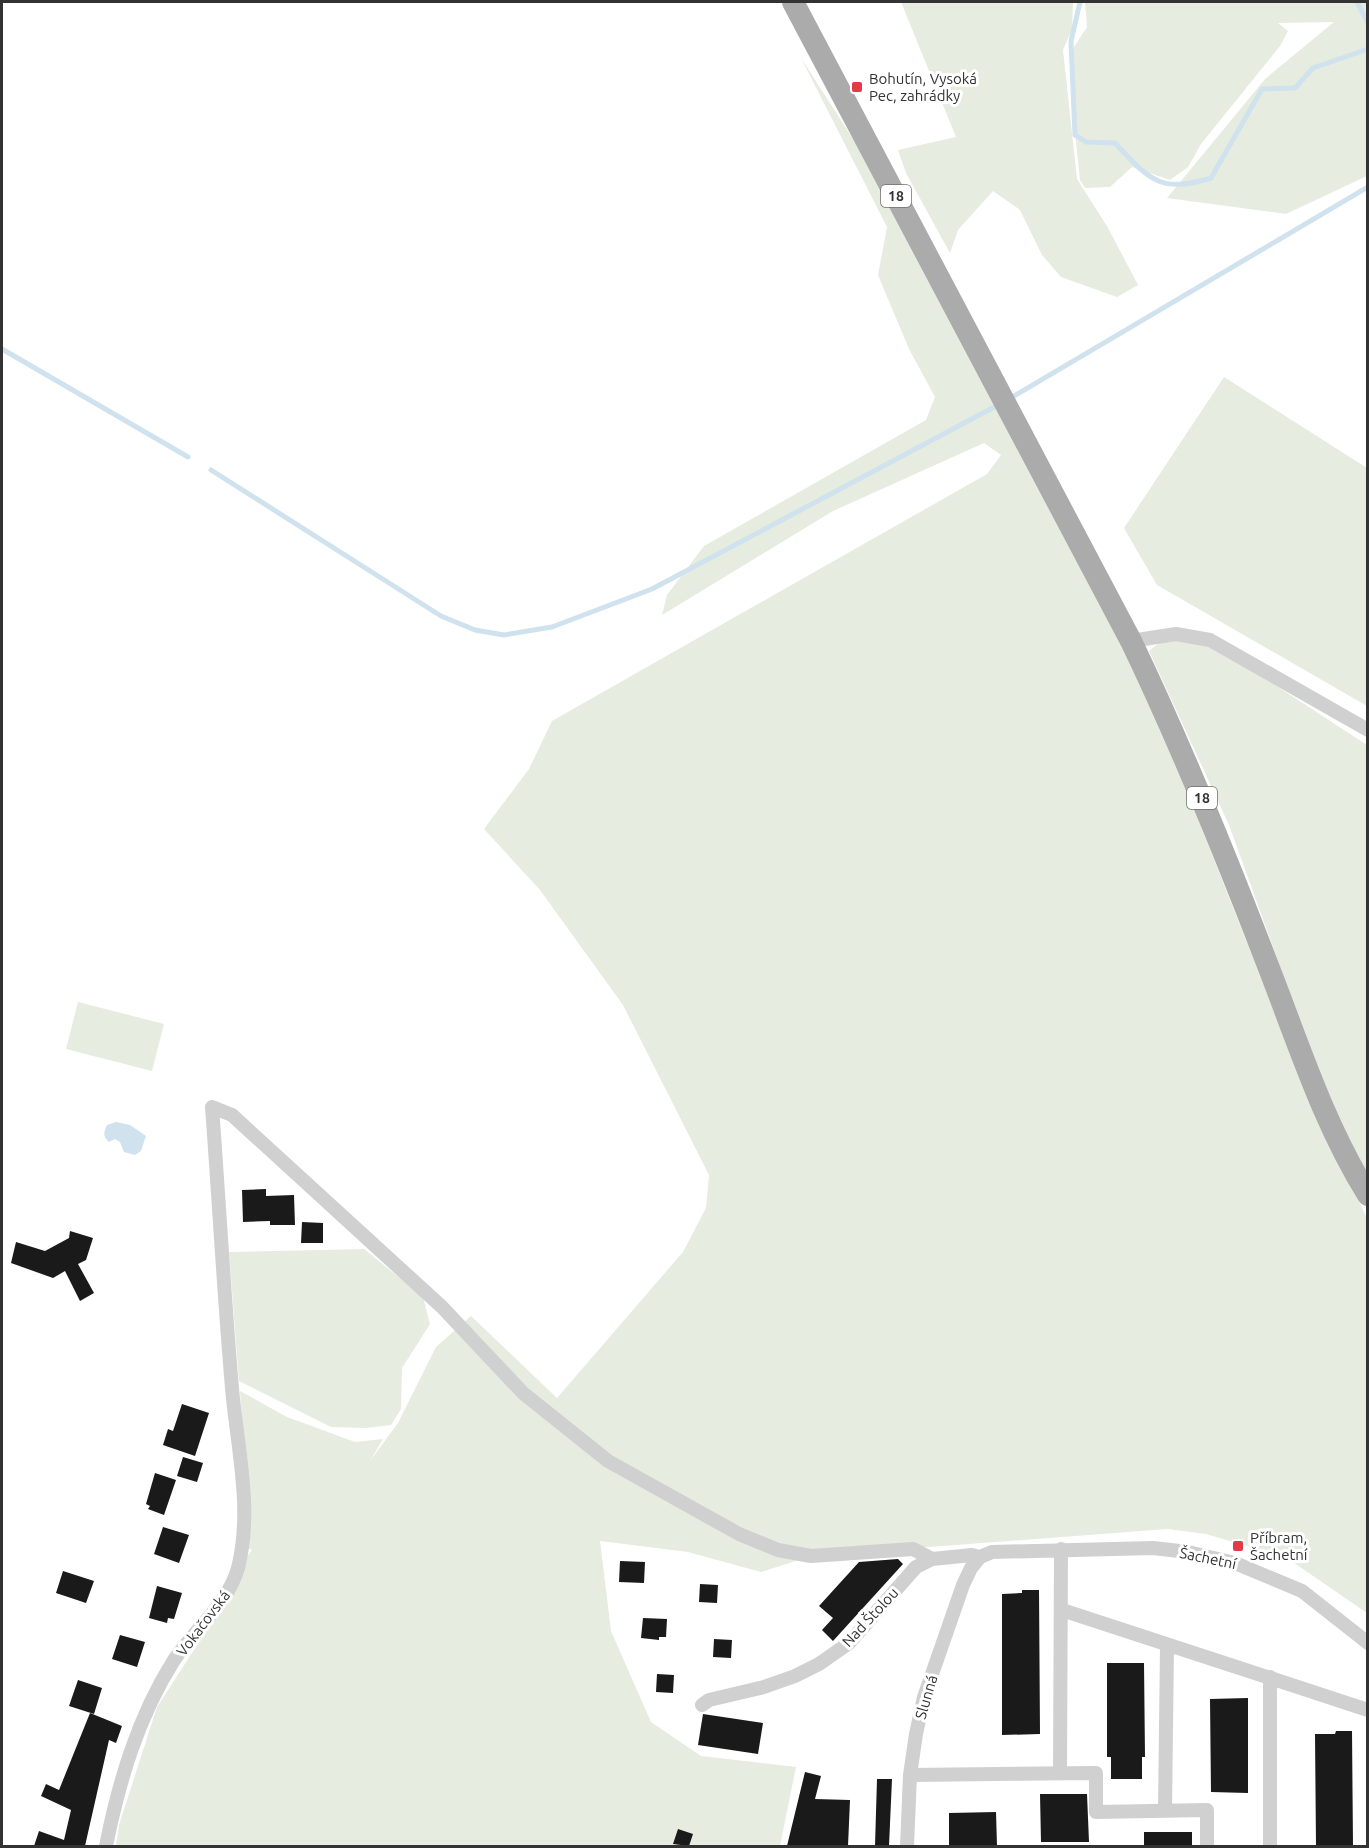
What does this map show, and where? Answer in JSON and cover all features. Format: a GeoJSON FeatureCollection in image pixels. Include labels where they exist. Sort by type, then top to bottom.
{"type":"FeatureCollection","features":[{"type":"Feature","properties":{"kind":"main road","name":"18"},"geometry":{"type":"LineString","coordinates":[[793,2],[1131,641],[1174,731],[1208,813],[1310,1080],[1348,1164],[1368,1195]]}},
{"type":"Feature","properties":{"kind":"street"},"geometry":{"type":"LineString","coordinates":[[1131,641],[1176,634],[1210,639],[1368,730]]}},
{"type":"Feature","properties":{"kind":"street","name":"Vokačovská"},"geometry":{"type":"LineString","coordinates":[[106,1846],[125,1762],[174,1660],[230,1589],[243,1540],[245,1506],[232,1388],[212,1107],[232,1115],[442,1307],[523,1393],[608,1461],[739,1534],[778,1550],[811,1556],[913,1549],[932,1559]]}},
{"type":"Feature","properties":{"kind":"street","name":"Šachetní"},"geometry":{"type":"LineString","coordinates":[[932,1559],[972,1555],[980,1557],[992,1552],[1061,1549],[1153,1548],[1188,1552],[1235,1563],[1302,1591],[1368,1643]]}},
{"type":"Feature","properties":{"kind":"street"},"geometry":{"type":"LineString","coordinates":[[1060,1773],[1061,1549]]}},
{"type":"Feature","properties":{"kind":"street","name":"Slunná"},"geometry":{"type":"LineString","coordinates":[[907,1846],[910,1775],[924,1697],[963,1585],[971,1568],[980,1557]]}},
{"type":"Feature","properties":{"kind":"street","name":"Nad Štolou"},"geometry":{"type":"LineString","coordinates":[[702,1705],[709,1700],[795,1676],[819,1664],[849,1643],[916,1568],[932,1559]]}},
{"type":"Feature","properties":{"kind":"street"},"geometry":{"type":"LineString","coordinates":[[1062,1610],[1368,1710]]}},
{"type":"Feature","properties":{"kind":"street"},"geometry":{"type":"LineString","coordinates":[[1165,1811],[1167,1645]]}},
{"type":"Feature","properties":{"kind":"street"},"geometry":{"type":"LineString","coordinates":[[1270,1677],[1270,1846]]}},
{"type":"Feature","properties":{"kind":"street"},"geometry":{"type":"LineString","coordinates":[[910,1775],[1096,1773],[1096,1812],[1207,1810],[1207,1846]]}},
{"type":"Feature","properties":{"kind":"shaded area"},"geometry":{"type":"Polygon","coordinates":[[[901,2],[1073,2],[1072,29],[1063,50],[1077,179],[1108,228],[1138,285],[1117,297],[1061,277],[1042,255],[1020,210],[993,191],[958,230],[950,253],[906,173],[898,150],[956,137],[901,2]]]}},
{"type":"Feature","properties":{"kind":"shaded area"},"geometry":{"type":"Polygon","coordinates":[[[1085,2],[1367,2],[1367,176],[1286,214],[1167,198],[1265,79],[1334,22],[1278,23],[1288,31],[1280,46],[1201,144],[1188,167],[1170,180],[1132,167],[1110,187],[1085,188],[1080,180],[1075,132],[1074,47],[1087,27],[1085,2]]]}},
{"type":"Feature","properties":{"kind":"shaded area"},"geometry":{"type":"Polygon","coordinates":[[[801,58],[860,150],[1009,422],[1159,720],[1305,1090],[1367,1218],[1367,1613],[1287,1558],[1206,1534],[1167,1529],[811,1556],[761,1572],[688,1552],[600,1541],[611,1631],[651,1722],[701,1756],[796,1767],[780,1846],[116,1846],[119,1825],[157,1707],[225,1602],[238,1569],[252,1550],[247,1547],[247,1488],[240,1391],[287,1417],[355,1442],[383,1439],[370,1461],[398,1423],[436,1347],[471,1316],[557,1398],[683,1252],[706,1208],[709,1175],[623,1005],[540,890],[484,829],[529,769],[552,721],[987,474],[1001,455],[984,443],[833,511],[662,615],[667,595],[704,546],[926,420],[935,397],[909,349],[878,275],[887,227],[801,58]]]}},
{"type":"Feature","properties":{"kind":"shaded area"},"geometry":{"type":"Polygon","coordinates":[[[1224,377],[1367,468],[1367,706],[1157,585],[1124,528],[1224,377]]]}},
{"type":"Feature","properties":{"kind":"shaded area"},"geometry":{"type":"Polygon","coordinates":[[[1163,640],[1196,640],[1226,653],[1367,745],[1367,1177],[1326,1094],[1229,825],[1149,651],[1163,640]]]}},
{"type":"Feature","properties":{"kind":"shaded area"},"geometry":{"type":"Polygon","coordinates":[[[78,1002],[164,1024],[152,1071],[66,1049],[78,1002]]]}},
{"type":"Feature","properties":{"kind":"shaded area"},"geometry":{"type":"Polygon","coordinates":[[[364,1249],[423,1297],[430,1324],[402,1368],[401,1409],[391,1425],[365,1428],[331,1427],[239,1381],[229,1252],[364,1249]]]}},
{"type":"Feature","properties":{"kind":"water"},"geometry":{"type":"Polygon","coordinates":[[[116,1122],[130,1125],[146,1136],[141,1151],[135,1155],[124,1152],[120,1142],[115,1139],[109,1142],[105,1138],[107,1125],[116,1122]]]}},
{"type":"Feature","properties":{"kind":"building"},"geometry":{"type":"Polygon","coordinates":[[[266,1189],[266,1196],[294,1195],[295,1225],[270,1225],[270,1221],[243,1222],[242,1190],[266,1189]]]}},
{"type":"Feature","properties":{"kind":"building"},"geometry":{"type":"Polygon","coordinates":[[[302,1222],[323,1223],[323,1243],[301,1243],[302,1222]]]}},
{"type":"Feature","properties":{"kind":"building"},"geometry":{"type":"Polygon","coordinates":[[[70,1231],[93,1238],[86,1260],[78,1264],[94,1293],[80,1301],[65,1271],[53,1278],[11,1263],[16,1242],[45,1251],[69,1238],[70,1231]]]}},
{"type":"Feature","properties":{"kind":"building"},"geometry":{"type":"Polygon","coordinates":[[[182,1404],[209,1413],[195,1456],[163,1445],[168,1429],[173,1431],[182,1404]]]}},
{"type":"Feature","properties":{"kind":"building"},"geometry":{"type":"Polygon","coordinates":[[[183,1457],[203,1463],[197,1482],[177,1476],[183,1457]]]}},
{"type":"Feature","properties":{"kind":"building"},"geometry":{"type":"Polygon","coordinates":[[[155,1473],[176,1480],[164,1515],[148,1509],[150,1506],[146,1504],[155,1473]]]}},
{"type":"Feature","properties":{"kind":"building"},"geometry":{"type":"Polygon","coordinates":[[[163,1527],[189,1535],[179,1563],[154,1554],[163,1527]]]}},
{"type":"Feature","properties":{"kind":"building"},"geometry":{"type":"Polygon","coordinates":[[[898,1559],[903,1564],[833,1641],[822,1630],[833,1618],[819,1606],[859,1562],[898,1559]]]}},
{"type":"Feature","properties":{"kind":"building"},"geometry":{"type":"Polygon","coordinates":[[[620,1561],[645,1562],[644,1583],[619,1582],[620,1561]]]}},
{"type":"Feature","properties":{"kind":"building"},"geometry":{"type":"Polygon","coordinates":[[[63,1571],[94,1581],[86,1603],[56,1593],[63,1571]]]}},
{"type":"Feature","properties":{"kind":"building"},"geometry":{"type":"Polygon","coordinates":[[[700,1584],[718,1585],[717,1603],[699,1602],[700,1584]]]}},
{"type":"Feature","properties":{"kind":"building"},"geometry":{"type":"Polygon","coordinates":[[[157,1586],[182,1593],[174,1619],[168,1618],[167,1623],[149,1618],[157,1586]]]}},
{"type":"Feature","properties":{"kind":"building"},"geometry":{"type":"Polygon","coordinates":[[[1022,1590],[1039,1590],[1040,1734],[1002,1735],[1002,1594],[1022,1593],[1022,1590]]]}},
{"type":"Feature","properties":{"kind":"building"},"geometry":{"type":"Polygon","coordinates":[[[643,1618],[667,1619],[666,1637],[659,1637],[659,1640],[641,1638],[643,1618]]]}},
{"type":"Feature","properties":{"kind":"building"},"geometry":{"type":"Polygon","coordinates":[[[120,1635],[145,1642],[137,1667],[112,1659],[120,1635]]]}},
{"type":"Feature","properties":{"kind":"building"},"geometry":{"type":"Polygon","coordinates":[[[714,1639],[732,1640],[731,1658],[713,1657],[714,1639]]]}},
{"type":"Feature","properties":{"kind":"building"},"geometry":{"type":"Polygon","coordinates":[[[1107,1663],[1144,1663],[1145,1757],[1142,1757],[1142,1779],[1111,1779],[1111,1757],[1107,1757],[1107,1663]]]}},
{"type":"Feature","properties":{"kind":"building"},"geometry":{"type":"Polygon","coordinates":[[[657,1674],[674,1675],[673,1693],[656,1692],[657,1674]]]}},
{"type":"Feature","properties":{"kind":"building"},"geometry":{"type":"Polygon","coordinates":[[[78,1680],[102,1688],[94,1714],[69,1706],[78,1680]]]}},
{"type":"Feature","properties":{"kind":"building"},"geometry":{"type":"Polygon","coordinates":[[[1248,1698],[1248,1793],[1211,1792],[1210,1699],[1248,1698]]]}},
{"type":"Feature","properties":{"kind":"building"},"geometry":{"type":"Polygon","coordinates":[[[90,1713],[122,1726],[116,1743],[109,1740],[85,1846],[34,1846],[39,1831],[64,1840],[71,1810],[41,1796],[46,1784],[59,1790],[90,1713]]]}},
{"type":"Feature","properties":{"kind":"building"},"geometry":{"type":"Polygon","coordinates":[[[703,1714],[763,1723],[758,1754],[698,1745],[703,1714]]]}},
{"type":"Feature","properties":{"kind":"building"},"geometry":{"type":"Polygon","coordinates":[[[1336,1731],[1352,1731],[1353,1846],[1316,1846],[1315,1734],[1335,1734],[1336,1731]]]}},
{"type":"Feature","properties":{"kind":"building"},"geometry":{"type":"Polygon","coordinates":[[[805,1772],[821,1776],[815,1799],[850,1800],[848,1846],[787,1846],[805,1772]]]}},
{"type":"Feature","properties":{"kind":"building"},"geometry":{"type":"Polygon","coordinates":[[[877,1779],[892,1779],[889,1846],[875,1846],[877,1779]]]}},
{"type":"Feature","properties":{"kind":"building"},"geometry":{"type":"Polygon","coordinates":[[[1040,1794],[1087,1794],[1089,1842],[1041,1842],[1040,1794]]]}},
{"type":"Feature","properties":{"kind":"building"},"geometry":{"type":"Polygon","coordinates":[[[996,1812],[997,1846],[949,1846],[949,1813],[996,1812]]]}},
{"type":"Feature","properties":{"kind":"building"},"geometry":{"type":"Polygon","coordinates":[[[678,1829],[693,1834],[689,1846],[673,1844],[678,1829]]]}},
{"type":"Feature","properties":{"kind":"building"},"geometry":{"type":"Polygon","coordinates":[[[1144,1832],[1192,1832],[1192,1846],[1144,1846],[1144,1832]]]}},
{"type":"Feature","properties":{"kind":"waterway"},"geometry":{"type":"LineString","coordinates":[[1080,2],[1071,41],[1075,135],[1086,142],[1115,143],[1147,174],[1167,183],[1193,183],[1211,178],[1262,89],[1295,88],[1313,68],[1368,49]]}},
{"type":"Feature","properties":{"kind":"waterway"},"geometry":{"type":"LineString","coordinates":[[1357,2],[1368,23]]}},
{"type":"Feature","properties":{"kind":"waterway"},"geometry":{"type":"LineString","coordinates":[[1009,399],[1368,187]]}},
{"type":"Feature","properties":{"kind":"waterway"},"geometry":{"type":"LineString","coordinates":[[2,349],[188,457]]}},
{"type":"Feature","properties":{"kind":"waterway"},"geometry":{"type":"LineString","coordinates":[[211,470],[441,616],[475,630],[504,635],[552,627],[652,589],[1000,404]]}},
{"type":"Feature","properties":{"kind":"place","name":"Bohutín, Vysoká Pec, zahrádky"},"geometry":{"type":"Point","coordinates":[857,87]}},
{"type":"Feature","properties":{"kind":"place","name":"Příbram, Šachetní"},"geometry":{"type":"Point","coordinates":[1238,1546]}}]}
